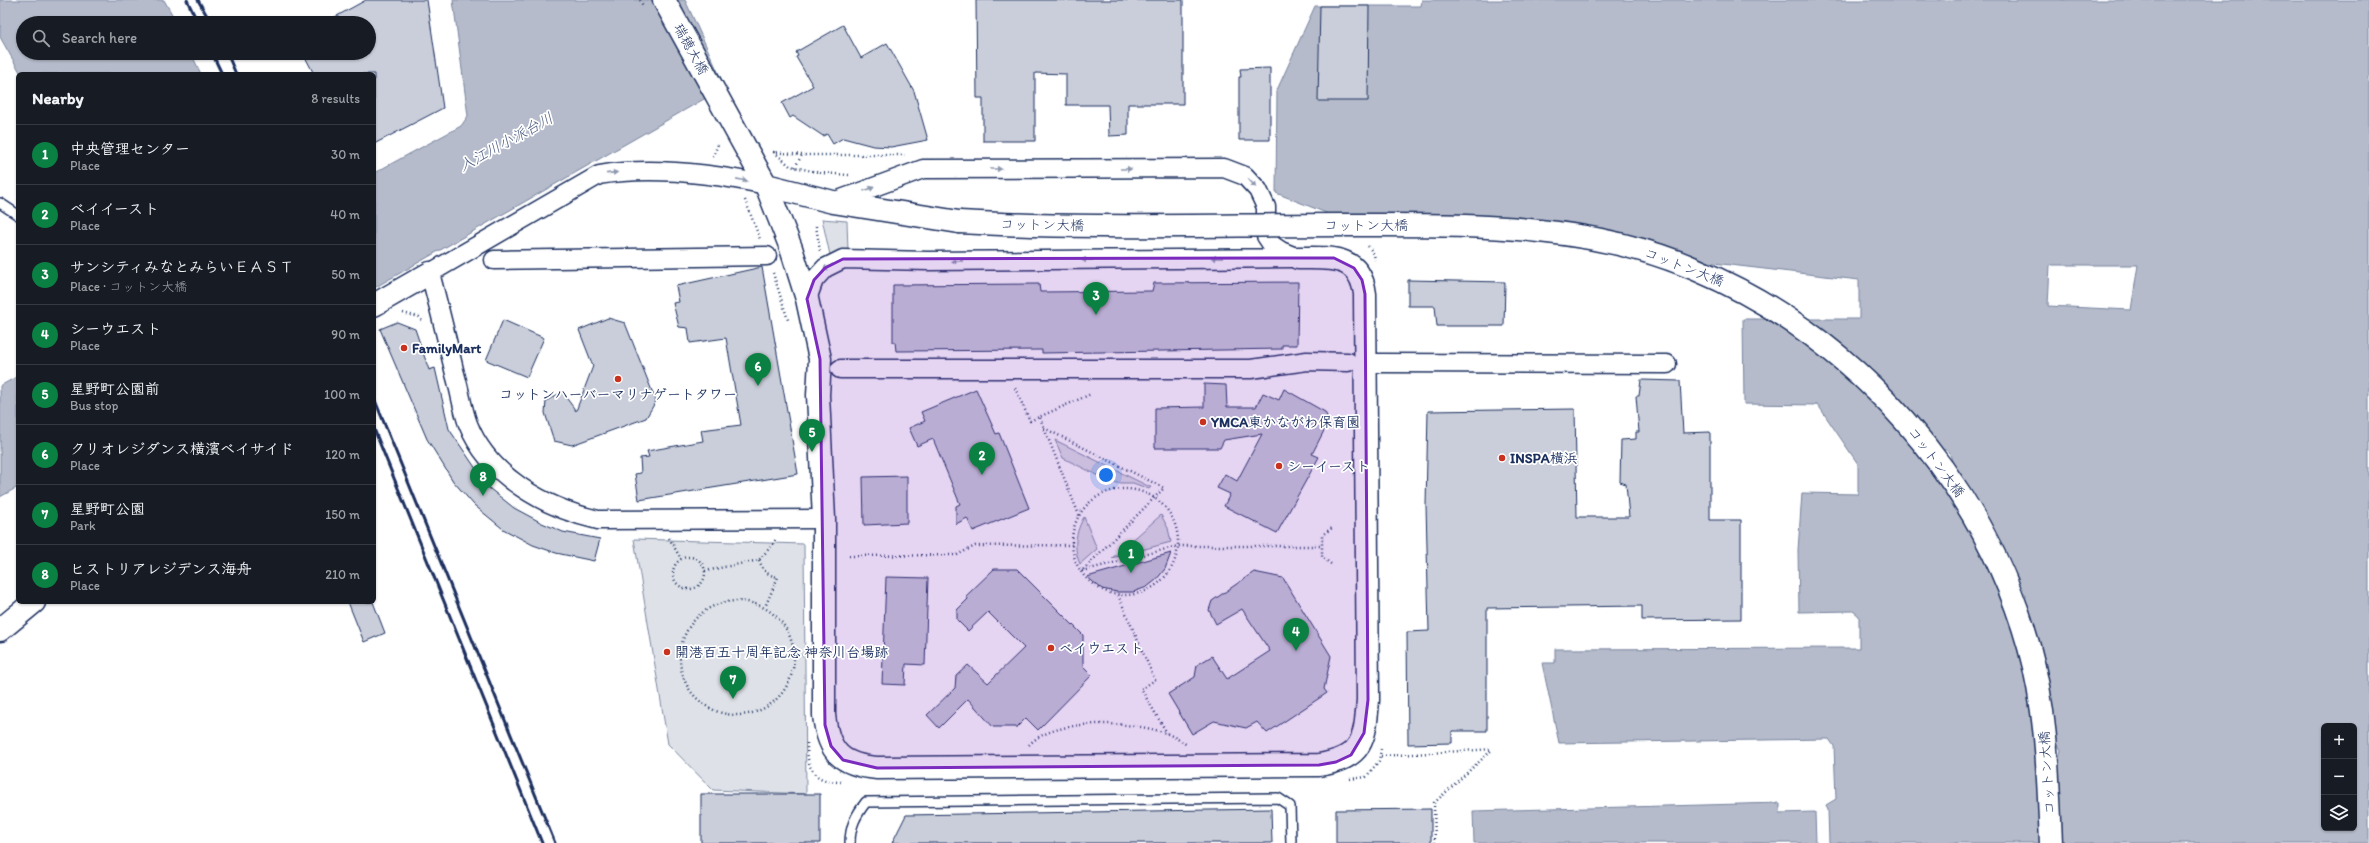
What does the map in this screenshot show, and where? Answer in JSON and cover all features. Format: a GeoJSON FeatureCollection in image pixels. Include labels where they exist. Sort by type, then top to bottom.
{"type":"FeatureCollection","features":[{"type":"Feature","properties":{"kind":"street","name":"瑞穂大橋"},"geometry":{"type":"LineString","coordinates":[[664,0],[766,185],[791,248],[807,299],[820,359],[818,395],[824,519],[825,725],[831,746],[839,756],[850,763],[877,768],[1311,765],[1336,762],[1346,758],[1355,751],[1364,732],[1368,700],[1365,294],[1359,276],[1345,262],[1334,258],[1298,258]]}},
{"type":"Feature","properties":{"kind":"street"},"geometry":{"type":"LineString","coordinates":[[833,202],[923,169],[1224,168],[1245,176],[1258,190],[1266,207],[1266,236],[1272,245],[1281,251],[1298,258]]}},
{"type":"Feature","properties":{"kind":"street"},"geometry":{"type":"LineString","coordinates":[[376,303],[599,175],[614,172],[700,173],[766,185]]}},
{"type":"Feature","properties":{"kind":"street","name":"コットン大橋"},"geometry":{"type":"LineString","coordinates":[[766,185],[833,202],[959,222],[1034,227],[1465,226],[1540,231],[1610,242],[1645,250],[1694,268],[1736,288],[1782,316],[1831,350],[1879,393],[1940,462],[1973,513],[2014,599],[2029,648],[2040,695],[2047,752],[2051,843]]}},
{"type":"Feature","properties":{"kind":"street"},"geometry":{"type":"LineString","coordinates":[[1237,258],[1266,236]]}},
{"type":"Feature","properties":{"kind":"street"},"geometry":{"type":"LineString","coordinates":[[494,260],[767,256]]}},
{"type":"Feature","properties":{"kind":"street"},"geometry":{"type":"LineString","coordinates":[[807,299],[814,280],[825,268],[843,259],[928,261],[1298,258]]}},
{"type":"Feature","properties":{"kind":"street"},"geometry":{"type":"LineString","coordinates":[[430,273],[468,424],[488,455],[516,484],[528,493],[576,515],[598,520],[824,519]]}},
{"type":"Feature","properties":{"kind":"street"},"geometry":{"type":"LineString","coordinates":[[840,368],[1250,369],[1308,361],[1348,362]]}},
{"type":"Feature","properties":{"kind":"street"},"geometry":{"type":"LineString","coordinates":[[1376,363],[1667,364]]}},
{"type":"Feature","properties":{"kind":"street"},"geometry":{"type":"LineString","coordinates":[[0,630],[32,604]]}},
{"type":"Feature","properties":{"kind":"lane"},"geometry":{"type":"LineString","coordinates":[[0,203],[16,214]]}},
{"type":"Feature","properties":{"kind":"lane"},"geometry":{"type":"LineString","coordinates":[[850,843],[850,832],[855,816],[866,802],[1278,798],[1290,806],[1291,843]]}},
{"type":"Feature","properties":{"kind":"path"},"geometry":{"type":"LineString","coordinates":[[770,147],[773,152],[790,166],[821,173],[854,174]]}},
{"type":"Feature","properties":{"kind":"path"},"geometry":{"type":"LineString","coordinates":[[773,152],[802,155],[795,167],[794,173]]}},
{"type":"Feature","properties":{"kind":"path"},"geometry":{"type":"LineString","coordinates":[[743,196],[767,256],[789,323]]}},
{"type":"Feature","properties":{"kind":"path"},"geometry":{"type":"LineString","coordinates":[[816,226],[821,259]]}},
{"type":"Feature","properties":{"kind":"path"},"geometry":{"type":"LineString","coordinates":[[398,312],[418,317],[425,325]]}},
{"type":"Feature","properties":{"kind":"path"},"geometry":{"type":"LineString","coordinates":[[1006,368],[1030,422],[1091,394]]}},
{"type":"Feature","properties":{"kind":"path"},"geometry":{"type":"LineString","coordinates":[[1040,418],[1080,516]]}},
{"type":"Feature","properties":{"kind":"path"},"geometry":{"type":"LineString","coordinates":[[1044,428],[1164,488],[1081,572]]}},
{"type":"Feature","properties":{"kind":"path"},"geometry":{"type":"LineString","coordinates":[[1134,490],[1155,498],[1171,515],[1176,526],[1178,546],[1175,562],[1161,582],[1140,594],[1118,595],[1105,592],[1094,586],[1081,572],[1074,556],[1072,544],[1073,533],[1080,516],[1090,502],[1111,491],[1134,490]]}},
{"type":"Feature","properties":{"kind":"path"},"geometry":{"type":"LineString","coordinates":[[705,571],[758,560],[774,543],[783,518]]}},
{"type":"Feature","properties":{"kind":"path"},"geometry":{"type":"LineString","coordinates":[[1331,564],[1322,557],[1322,535],[1332,528]]}},
{"type":"Feature","properties":{"kind":"path"},"geometry":{"type":"LineString","coordinates":[[849,556],[957,555],[975,546],[1072,544]]}},
{"type":"Feature","properties":{"kind":"path"},"geometry":{"type":"LineString","coordinates":[[1081,572],[1178,546],[1322,546]]}},
{"type":"Feature","properties":{"kind":"path"},"geometry":{"type":"LineString","coordinates":[[845,553],[845,559]]}},
{"type":"Feature","properties":{"kind":"path"},"geometry":{"type":"LineString","coordinates":[[686,557],[700,562],[705,571],[703,581],[691,589],[681,587],[673,576],[677,562],[686,557]]}},
{"type":"Feature","properties":{"kind":"path"},"geometry":{"type":"LineString","coordinates":[[758,560],[763,570],[771,576],[778,577],[765,607]]}},
{"type":"Feature","properties":{"kind":"path"},"geometry":{"type":"LineString","coordinates":[[1118,595],[1156,680],[1141,689],[1168,734]]}},
{"type":"Feature","properties":{"kind":"path"},"geometry":{"type":"LineString","coordinates":[[729,600],[748,601],[765,607],[783,625],[790,636],[794,654],[792,674],[783,691],[770,705],[752,713],[733,715],[714,711],[699,701],[687,686],[680,669],[680,650],[685,632],[696,617],[711,606],[729,600]]}},
{"type":"Feature","properties":{"kind":"path"},"geometry":{"type":"LineString","coordinates":[[794,654],[808,655]]}},
{"type":"Feature","properties":{"kind":"path"},"geometry":{"type":"LineString","coordinates":[[1025,750],[1034,740],[1051,731],[1076,726],[1124,726],[1168,734],[1190,747]]}},
{"type":"Feature","properties":{"kind":"path"},"geometry":{"type":"LineString","coordinates":[[1354,779],[1366,777],[1375,768],[1381,756],[1493,749],[1434,802],[1435,843]]}},
{"type":"Feature","properties":{"kind":"highlighted area"},"geometry":{"type":"Polygon","coordinates":[[[1334,258],[1354,268],[1362,280],[1365,294],[1368,700],[1364,733],[1351,755],[1336,762],[1319,765],[877,768],[843,760],[831,746],[825,725],[820,359],[807,299],[814,280],[825,268],[843,259],[1334,258]]]}},
{"type":"Feature","properties":{"kind":"shaded area"},"geometry":{"type":"Polygon","coordinates":[[[822,219],[847,221],[848,251],[830,255],[822,219]]]}},
{"type":"Feature","properties":{"kind":"shaded area"},"geometry":{"type":"Polygon","coordinates":[[[1055,440],[1151,487],[1149,489],[1133,483],[1113,483],[1063,458],[1055,440]]]}},
{"type":"Feature","properties":{"kind":"shaded area"},"geometry":{"type":"Polygon","coordinates":[[[1161,515],[1168,528],[1171,542],[1112,558],[1161,515]]]}},
{"type":"Feature","properties":{"kind":"shaded area"},"geometry":{"type":"Polygon","coordinates":[[[1084,517],[1097,549],[1080,564],[1076,552],[1076,540],[1084,517]]]}},
{"type":"Feature","properties":{"kind":"shaded area"},"geometry":{"type":"Polygon","coordinates":[[[634,539],[804,544],[806,794],[713,790],[668,744],[634,539]]]}},
{"type":"Feature","properties":{"kind":"water"},"geometry":{"type":"Polygon","coordinates":[[[0,0],[164,0],[173,16],[16,16],[16,60],[194,60],[200,72],[20,72],[0,37],[0,0]]]}},
{"type":"Feature","properties":{"kind":"water","name":"入江川小派台川"},"geometry":{"type":"Polygon","coordinates":[[[453,0],[685,0],[725,87],[376,287],[376,172],[461,126],[468,116],[453,0]]]}},
{"type":"Feature","properties":{"kind":"water"},"geometry":{"type":"Polygon","coordinates":[[[1422,0],[2369,0],[2369,843],[1829,843],[1828,810],[1826,805],[1836,799],[1834,746],[1829,739],[1559,743],[1542,663],[1555,663],[1555,649],[1859,648],[1859,616],[1853,611],[1799,612],[1798,550],[1802,493],[1858,494],[1858,464],[1818,405],[1744,404],[1743,319],[1859,319],[1859,280],[1344,220],[1276,193],[1277,90],[1315,6],[1421,6],[1422,0]],[[2050,265],[2048,306],[2131,310],[2138,265],[2050,265]],[[1938,448],[1927,464],[1932,472],[1951,469],[1953,464],[1949,451],[1938,448]],[[2018,586],[2001,595],[2002,606],[2006,610],[2025,607],[2026,595],[2018,586]],[[2056,742],[2035,746],[2035,759],[2039,763],[2058,762],[2061,750],[2056,742]]]}},
{"type":"Feature","properties":{"kind":"water"},"geometry":{"type":"Polygon","coordinates":[[[16,377],[16,488],[0,497],[0,386],[16,377]]]}},
{"type":"Feature","properties":{"kind":"water"},"geometry":{"type":"Polygon","coordinates":[[[1780,803],[1780,813],[1815,812],[1816,843],[1474,843],[1473,811],[1780,803]]]}},
{"type":"Feature","properties":{"kind":"building"},"geometry":{"type":"Polygon","coordinates":[[[366,0],[427,0],[443,108],[376,143],[376,72],[313,72],[307,60],[376,60],[376,16],[337,16],[366,0]]]}},
{"type":"Feature","properties":{"kind":"building"},"geometry":{"type":"Polygon","coordinates":[[[976,0],[1183,0],[1183,104],[1128,104],[1128,135],[1109,136],[1108,105],[1066,105],[1066,74],[1035,73],[1035,141],[983,141],[983,98],[977,98],[976,0]]]}},
{"type":"Feature","properties":{"kind":"building"},"geometry":{"type":"Polygon","coordinates":[[[1320,6],[1369,6],[1368,101],[1318,101],[1320,6]]]}},
{"type":"Feature","properties":{"kind":"building"},"geometry":{"type":"Polygon","coordinates":[[[843,25],[861,58],[887,43],[914,91],[928,140],[891,147],[873,146],[843,138],[833,144],[827,134],[823,136],[793,116],[790,118],[782,103],[813,86],[796,57],[798,56],[796,52],[843,25]]]}},
{"type":"Feature","properties":{"kind":"building"},"geometry":{"type":"Polygon","coordinates":[[[1270,68],[1270,140],[1239,140],[1240,69],[1270,68]]]}},
{"type":"Feature","properties":{"kind":"building"},"geometry":{"type":"Polygon","coordinates":[[[762,267],[798,474],[639,500],[635,474],[641,473],[640,458],[649,457],[647,451],[703,441],[701,430],[741,425],[726,338],[690,343],[688,328],[679,327],[673,303],[679,302],[676,286],[762,267]]]}},
{"type":"Feature","properties":{"kind":"building"},"geometry":{"type":"Polygon","coordinates":[[[1408,280],[1505,282],[1504,326],[1437,326],[1435,306],[1408,306],[1408,280]]]}},
{"type":"Feature","properties":{"kind":"building"},"geometry":{"type":"Polygon","coordinates":[[[1298,282],[1297,345],[1282,345],[1282,349],[1042,353],[1042,350],[896,351],[895,342],[893,342],[893,285],[1039,284],[1040,292],[1152,291],[1154,283],[1298,282]]]}},
{"type":"Feature","properties":{"kind":"building","name":"コットンハーバーマリナゲートタワー"},"geometry":{"type":"Polygon","coordinates":[[[608,318],[625,323],[656,401],[646,418],[572,445],[554,441],[545,413],[546,401],[562,392],[576,411],[593,366],[579,330],[608,318]]]}},
{"type":"Feature","properties":{"kind":"building"},"geometry":{"type":"Polygon","coordinates":[[[503,320],[544,338],[527,377],[486,360],[503,320]]]}},
{"type":"Feature","properties":{"kind":"building"},"geometry":{"type":"Polygon","coordinates":[[[397,322],[415,329],[429,370],[435,368],[449,429],[489,488],[514,508],[542,523],[563,532],[600,539],[594,561],[556,553],[533,545],[503,529],[474,505],[453,481],[427,439],[380,329],[397,322]]]}},
{"type":"Feature","properties":{"kind":"building"},"geometry":{"type":"Polygon","coordinates":[[[1641,380],[1680,381],[1683,433],[1710,432],[1710,520],[1741,520],[1741,619],[1642,620],[1642,606],[1487,608],[1487,731],[1452,731],[1452,743],[1408,744],[1407,632],[1429,631],[1426,505],[1428,411],[1575,409],[1577,517],[1629,517],[1626,484],[1620,482],[1621,440],[1636,439],[1636,432],[1639,432],[1636,396],[1639,396],[1641,380]]]}},
{"type":"Feature","properties":{"kind":"building","name":"シーイースト"},"geometry":{"type":"Polygon","coordinates":[[[1204,384],[1226,385],[1227,407],[1256,407],[1263,393],[1279,400],[1284,389],[1325,412],[1329,421],[1312,454],[1319,457],[1277,533],[1224,506],[1230,494],[1217,488],[1225,474],[1237,481],[1262,434],[1224,440],[1220,448],[1155,448],[1155,408],[1204,407],[1204,384]]]}},
{"type":"Feature","properties":{"kind":"building"},"geometry":{"type":"Polygon","coordinates":[[[976,389],[996,434],[999,433],[1029,508],[973,531],[967,518],[956,524],[956,506],[960,504],[933,439],[917,446],[909,428],[925,421],[921,412],[976,389]]]}},
{"type":"Feature","properties":{"kind":"building"},"geometry":{"type":"Polygon","coordinates":[[[907,476],[907,523],[864,525],[863,477],[907,476]]]}},
{"type":"Feature","properties":{"kind":"building"},"geometry":{"type":"Polygon","coordinates":[[[1171,553],[1165,569],[1156,580],[1147,587],[1133,592],[1117,592],[1102,589],[1087,577],[1171,553]]]}},
{"type":"Feature","properties":{"kind":"building","name":"ベイウエスト"},"geometry":{"type":"Polygon","coordinates":[[[994,569],[1017,569],[1083,635],[1083,666],[1092,675],[1038,730],[1026,718],[1017,727],[993,727],[968,699],[939,728],[927,715],[955,688],[956,676],[968,665],[988,683],[1024,648],[988,612],[968,631],[957,620],[957,610],[968,599],[966,596],[994,569]]]}},
{"type":"Feature","properties":{"kind":"building"},"geometry":{"type":"Polygon","coordinates":[[[1254,572],[1283,578],[1331,656],[1324,689],[1327,693],[1267,733],[1257,722],[1246,728],[1214,721],[1192,734],[1168,694],[1195,677],[1197,665],[1212,656],[1227,679],[1270,651],[1242,609],[1216,624],[1209,610],[1212,601],[1254,572]]]}},
{"type":"Feature","properties":{"kind":"building"},"geometry":{"type":"Polygon","coordinates":[[[886,577],[928,578],[925,665],[906,664],[905,685],[882,684],[886,577]]]}},
{"type":"Feature","properties":{"kind":"building"},"geometry":{"type":"Polygon","coordinates":[[[349,604],[374,604],[385,633],[364,642],[349,604]]]}},
{"type":"Feature","properties":{"kind":"building"},"geometry":{"type":"Polygon","coordinates":[[[701,794],[820,794],[820,843],[701,843],[701,794]]]}},
{"type":"Feature","properties":{"kind":"building"},"geometry":{"type":"Polygon","coordinates":[[[1271,809],[1272,843],[892,843],[906,815],[1271,809]]]}},
{"type":"Feature","properties":{"kind":"building"},"geometry":{"type":"Polygon","coordinates":[[[1431,809],[1431,843],[1336,843],[1336,810],[1431,809]]]}},
{"type":"Feature","properties":{"kind":"railway"},"geometry":{"type":"LineString","coordinates":[[187,0],[195,16]]}},
{"type":"Feature","properties":{"kind":"railway"},"geometry":{"type":"LineString","coordinates":[[198,0],[207,16]]}},
{"type":"Feature","properties":{"kind":"railway"},"geometry":{"type":"LineString","coordinates":[[215,60],[221,72]]}},
{"type":"Feature","properties":{"kind":"railway"},"geometry":{"type":"LineString","coordinates":[[230,60],[235,72]]}},
{"type":"Feature","properties":{"kind":"railway"},"geometry":{"type":"LineString","coordinates":[[376,403],[555,843]]}},
{"type":"Feature","properties":{"kind":"railway"},"geometry":{"type":"LineString","coordinates":[[376,434],[542,843]]}},
{"type":"Feature","properties":{"kind":"place","name":"サンシティみなとみらいＥＡＳＴ"},"geometry":{"type":"Point","coordinates":[1096,315]}},
{"type":"Feature","properties":{"kind":"place","name":"FamilyMart"},"geometry":{"type":"Point","coordinates":[404,348]}},
{"type":"Feature","properties":{"kind":"place","name":"コットンハーバーマリナゲートタワー"},"geometry":{"type":"Point","coordinates":[618,379]}},
{"type":"Feature","properties":{"kind":"place","name":"クリオレジダンス横濱ベイサイド"},"geometry":{"type":"Point","coordinates":[758,386]}},
{"type":"Feature","properties":{"kind":"place","name":"YMCA東かながわ保育園"},"geometry":{"type":"Point","coordinates":[1203,422]}},
{"type":"Feature","properties":{"kind":"place","name":"星野町公園前"},"geometry":{"type":"Point","coordinates":[812,452]}},
{"type":"Feature","properties":{"kind":"place","name":"INSPA横浜"},"geometry":{"type":"Point","coordinates":[1502,458]}},
{"type":"Feature","properties":{"kind":"place","name":"シーイースト"},"geometry":{"type":"Point","coordinates":[1279,466]}},
{"type":"Feature","properties":{"kind":"place","name":"ベイイースト"},"geometry":{"type":"Point","coordinates":[982,475]}},
{"type":"Feature","properties":{"kind":"place","name":"ヒストリアレジデンス海舟"},"geometry":{"type":"Point","coordinates":[483,496]}},
{"type":"Feature","properties":{"kind":"place","name":"中央管理センター"},"geometry":{"type":"Point","coordinates":[1131,573]}},
{"type":"Feature","properties":{"kind":"place","name":"ベイウエスト"},"geometry":{"type":"Point","coordinates":[1051,648]}},
{"type":"Feature","properties":{"kind":"place","name":"シーウエスト"},"geometry":{"type":"Point","coordinates":[1296,651]}},
{"type":"Feature","properties":{"kind":"place","name":"開港百五十周年記念 神奈川台場跡"},"geometry":{"type":"Point","coordinates":[667,652]}},
{"type":"Feature","properties":{"kind":"place","name":"星野町公園"},"geometry":{"type":"Point","coordinates":[733,699]}}]}
